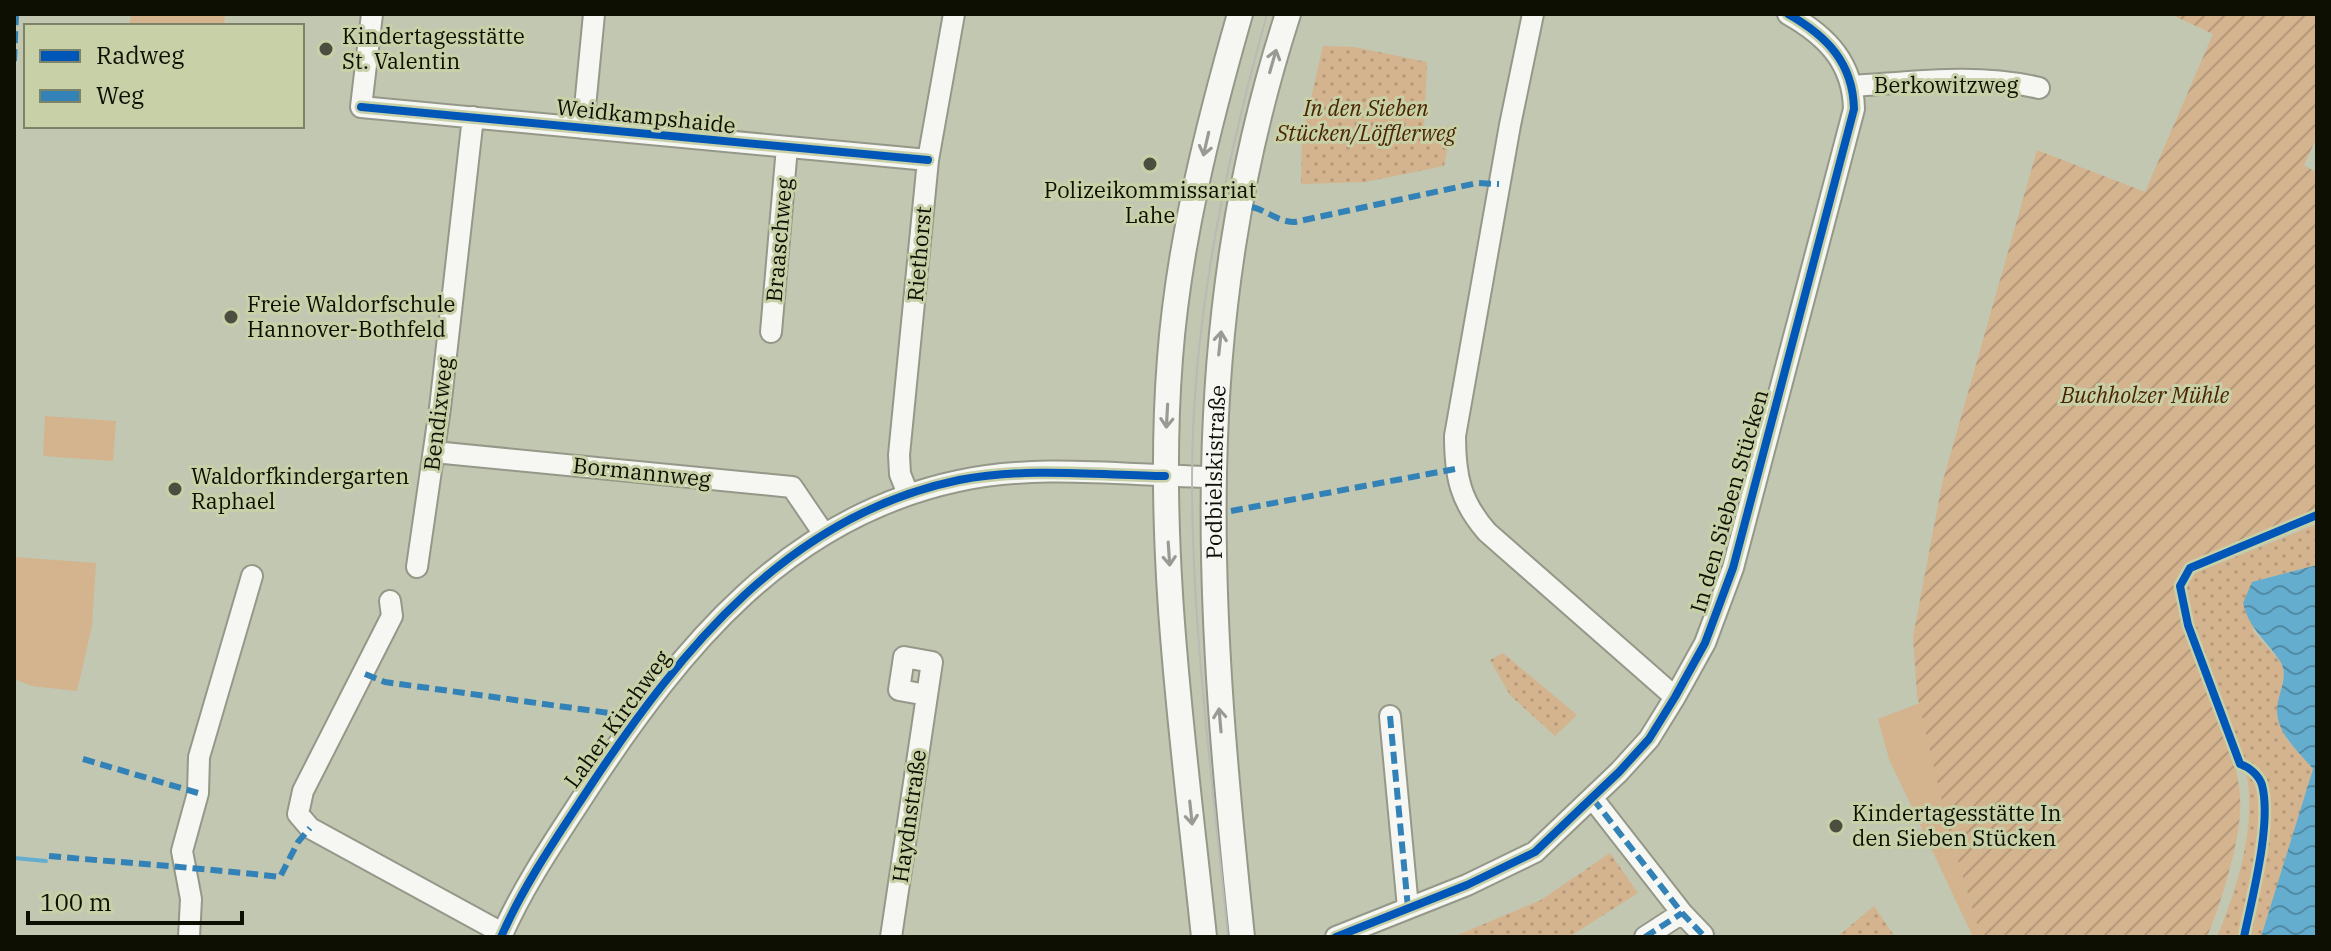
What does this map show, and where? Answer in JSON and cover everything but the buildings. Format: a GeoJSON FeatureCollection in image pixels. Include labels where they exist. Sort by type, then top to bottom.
{"type":"FeatureCollection","features":[{"type":"Feature","properties":{"kind":"main road","name":"Podbielskistraße"},"geometry":{"type":"LineString","coordinates":[[1204,937],[1176,668],[1165,476],[1170,356],[1188,226],[1240,14]]}},
{"type":"Feature","properties":{"kind":"main road","name":"Podbielskistraße"},"geometry":{"type":"LineString","coordinates":[[1242,937],[1220,720],[1213,615],[1212,477],[1226,284],[1250,151],[1288,14]]}},
{"type":"Feature","properties":{"kind":"street","name":"Weidkampshaide"},"geometry":{"type":"LineString","coordinates":[[372,14],[361,107],[928,160]]}},
{"type":"Feature","properties":{"kind":"street"},"geometry":{"type":"LineString","coordinates":[[583,128],[594,14]]}},
{"type":"Feature","properties":{"kind":"street","name":"Riethorst"},"geometry":{"type":"LineString","coordinates":[[908,494],[900,474],[899,455],[928,160],[954,14]]}},
{"type":"Feature","properties":{"kind":"street"},"geometry":{"type":"LineString","coordinates":[[1533,14],[1510,125],[1455,436],[1457,485],[1474,517],[1487,532],[1675,697]]}},
{"type":"Feature","properties":{"kind":"street"},"geometry":{"type":"LineString","coordinates":[[1788,14],[1822,36],[1837,52],[1853,86]]}},
{"type":"Feature","properties":{"kind":"street","name":"Berkowitzweg"},"geometry":{"type":"LineString","coordinates":[[1853,86],[2013,81],[2039,88]]}},
{"type":"Feature","properties":{"kind":"street","name":"In den Sieben Stücken"},"geometry":{"type":"LineString","coordinates":[[1336,937],[1370,931],[1408,908],[1535,852],[1593,799],[1649,739],[1675,697],[1705,643],[1733,568],[1850,130],[1853,86]]}},
{"type":"Feature","properties":{"kind":"street","name":"Bendixweg"},"geometry":{"type":"LineString","coordinates":[[417,567],[434,452],[473,117]]}},
{"type":"Feature","properties":{"kind":"street","name":"Braaschweg"},"geometry":{"type":"LineString","coordinates":[[771,332],[787,147]]}},
{"type":"Feature","properties":{"kind":"street","name":"Bormannweg"},"geometry":{"type":"LineString","coordinates":[[434,452],[792,487],[824,534]]}},
{"type":"Feature","properties":{"kind":"street","name":"Laher Kirchweg"},"geometry":{"type":"LineString","coordinates":[[502,935],[566,823],[673,669],[728,607],[764,574],[824,534],[908,494],[990,475],[1212,477]]}},
{"type":"Feature","properties":{"kind":"street"},"geometry":{"type":"LineString","coordinates":[[189,937],[191,899],[182,851],[198,793],[199,757],[252,576]]}},
{"type":"Feature","properties":{"kind":"street"},"geometry":{"type":"LineString","coordinates":[[390,601],[392,616],[380,644],[298,804],[301,822],[502,935]]}},
{"type":"Feature","properties":{"kind":"street","name":"Haydnstraße"},"geometry":{"type":"LineString","coordinates":[[891,937],[927,695]]}},
{"type":"Feature","properties":{"kind":"street"},"geometry":{"type":"LineString","coordinates":[[1390,716],[1408,908]]}},
{"type":"Feature","properties":{"kind":"street"},"geometry":{"type":"LineString","coordinates":[[1593,799],[1682,913],[1703,935],[1701,937]]}},
{"type":"Feature","properties":{"kind":"street"},"geometry":{"type":"LineString","coordinates":[[1645,937],[1682,913]]}},
{"type":"Feature","properties":{"kind":"green space"},"geometry":{"type":"Polygon","coordinates":[[[131,14],[225,14],[224,24],[129,24],[131,14]]]}},
{"type":"Feature","properties":{"kind":"green space","name":"Buchholzer Mühle"},"geometry":{"type":"Polygon","coordinates":[[[2170,14],[2317,14],[2317,137],[2304,165],[2317,173],[2317,512],[2187,565],[2176,587],[2178,607],[2227,737],[2239,789],[2240,812],[2233,858],[2207,937],[1981,937],[1949,831],[1917,695],[1913,637],[1942,484],[2037,150],[2145,192],[2213,34],[2170,14]]]}},
{"type":"Feature","properties":{"kind":"green space","name":"In den Sieben Stücken/Löfflerweg"},"geometry":{"type":"Polygon","coordinates":[[[1323,46],[1354,47],[1427,62],[1424,131],[1452,126],[1444,166],[1365,182],[1301,184],[1302,138],[1323,46]]]}},
{"type":"Feature","properties":{"kind":"green space"},"geometry":{"type":"Polygon","coordinates":[[[45,416],[116,421],[113,461],[43,456],[45,416]]]}},
{"type":"Feature","properties":{"kind":"green space"},"geometry":{"type":"Polygon","coordinates":[[[2317,524],[2317,565],[2252,582],[2253,631],[2281,662],[2284,674],[2277,712],[2286,738],[2313,769],[2261,937],[2217,937],[2243,858],[2249,796],[2242,757],[2192,627],[2187,605],[2188,587],[2195,573],[2317,524]]]}},
{"type":"Feature","properties":{"kind":"green space"},"geometry":{"type":"Polygon","coordinates":[[[15,557],[96,563],[92,626],[77,691],[32,686],[14,679],[15,557]]]}},
{"type":"Feature","properties":{"kind":"green space"},"geometry":{"type":"Polygon","coordinates":[[[1503,653],[1577,715],[1555,736],[1510,695],[1490,660],[1503,653]]]}},
{"type":"Feature","properties":{"kind":"green space"},"geometry":{"type":"Polygon","coordinates":[[[1920,703],[1949,831],[1981,937],[1973,937],[1889,759],[1878,719],[1920,703]]]}},
{"type":"Feature","properties":{"kind":"green space"},"geometry":{"type":"Polygon","coordinates":[[[1610,853],[1638,893],[1569,937],[1453,937],[1541,900],[1610,853]]]}},
{"type":"Feature","properties":{"kind":"green space"},"geometry":{"type":"Polygon","coordinates":[[[1874,906],[1895,937],[1837,937],[1874,906]]]}},
{"type":"Feature","properties":{"kind":"water"},"geometry":{"type":"Polygon","coordinates":[[[2317,565],[2317,937],[2261,937],[2313,769],[2281,728],[2277,711],[2283,667],[2254,627],[2243,603],[2252,582],[2317,565]]]}},
{"type":"Feature","properties":{"kind":"waterway"},"geometry":{"type":"LineString","coordinates":[[14,858],[46,861]]}},
{"type":"Feature","properties":{"kind":"tram line"},"geometry":{"type":"LineString","coordinates":[[1228,937],[1204,708],[1196,594],[1192,479],[1194,420],[1198,361],[1214,244],[1238,128],[1267,14]]}},
{"type":"Feature","properties":{"kind":"marked path"},"geometry":{"type":"LineString","coordinates":[[14,61],[16,14]]}},
{"type":"Feature","properties":{"kind":"marked path"},"geometry":{"type":"LineString","coordinates":[[1252,207],[1295,222],[1477,183],[1499,184]]}},
{"type":"Feature","properties":{"kind":"marked path"},"geometry":{"type":"LineString","coordinates":[[1231,511],[1455,469]]}},
{"type":"Feature","properties":{"kind":"marked path"},"geometry":{"type":"LineString","coordinates":[[365,674],[385,682],[609,713],[632,724]]}},
{"type":"Feature","properties":{"kind":"marked path"},"geometry":{"type":"LineString","coordinates":[[1390,716],[1408,908]]}},
{"type":"Feature","properties":{"kind":"marked path"},"geometry":{"type":"LineString","coordinates":[[83,759],[198,793]]}},
{"type":"Feature","properties":{"kind":"marked path"},"geometry":{"type":"LineString","coordinates":[[1593,799],[1682,913],[1703,935],[1701,937]]}},
{"type":"Feature","properties":{"kind":"marked path"},"geometry":{"type":"LineString","coordinates":[[49,856],[280,877],[298,842],[310,828]]}},
{"type":"Feature","properties":{"kind":"marked path"},"geometry":{"type":"LineString","coordinates":[[1645,937],[1682,913]]}},
{"type":"Feature","properties":{"kind":"cycle path"},"geometry":{"type":"LineString","coordinates":[[1336,937],[1467,885],[1535,852],[1649,739],[1705,643],[1733,568],[1854,109],[1849,78],[1835,52],[1815,32],[1788,14]]}},
{"type":"Feature","properties":{"kind":"cycle path"},"geometry":{"type":"LineString","coordinates":[[361,107],[928,160]]}},
{"type":"Feature","properties":{"kind":"cycle path"},"geometry":{"type":"LineString","coordinates":[[501,937],[520,898],[555,841],[626,734],[663,685],[702,638],[745,595],[792,556],[842,523],[898,498],[959,480],[1036,473],[1165,476]]}},
{"type":"Feature","properties":{"kind":"cycle path"},"geometry":{"type":"LineString","coordinates":[[2244,937],[2263,840],[2262,785],[2253,772],[2240,764],[2188,625],[2180,586],[2190,568],[2317,515]]}},
{"type":"Feature","properties":{"kind":"place","name":"Kindertagesstätte St. Valentin"},"geometry":{"type":"Point","coordinates":[326,49]}},
{"type":"Feature","properties":{"kind":"place","name":"Polizeikommissariat Lahe"},"geometry":{"type":"Point","coordinates":[1150,164]}},
{"type":"Feature","properties":{"kind":"place","name":"Freie Waldorfschule Hannover-Bothfeld"},"geometry":{"type":"Point","coordinates":[231,317]}},
{"type":"Feature","properties":{"kind":"place","name":"Waldorfkindergarten Raphael"},"geometry":{"type":"Point","coordinates":[175,489]}},
{"type":"Feature","properties":{"kind":"place","name":"Kindertagesstätte In den Sieben Stücken"},"geometry":{"type":"Point","coordinates":[1836,826]}}]}
